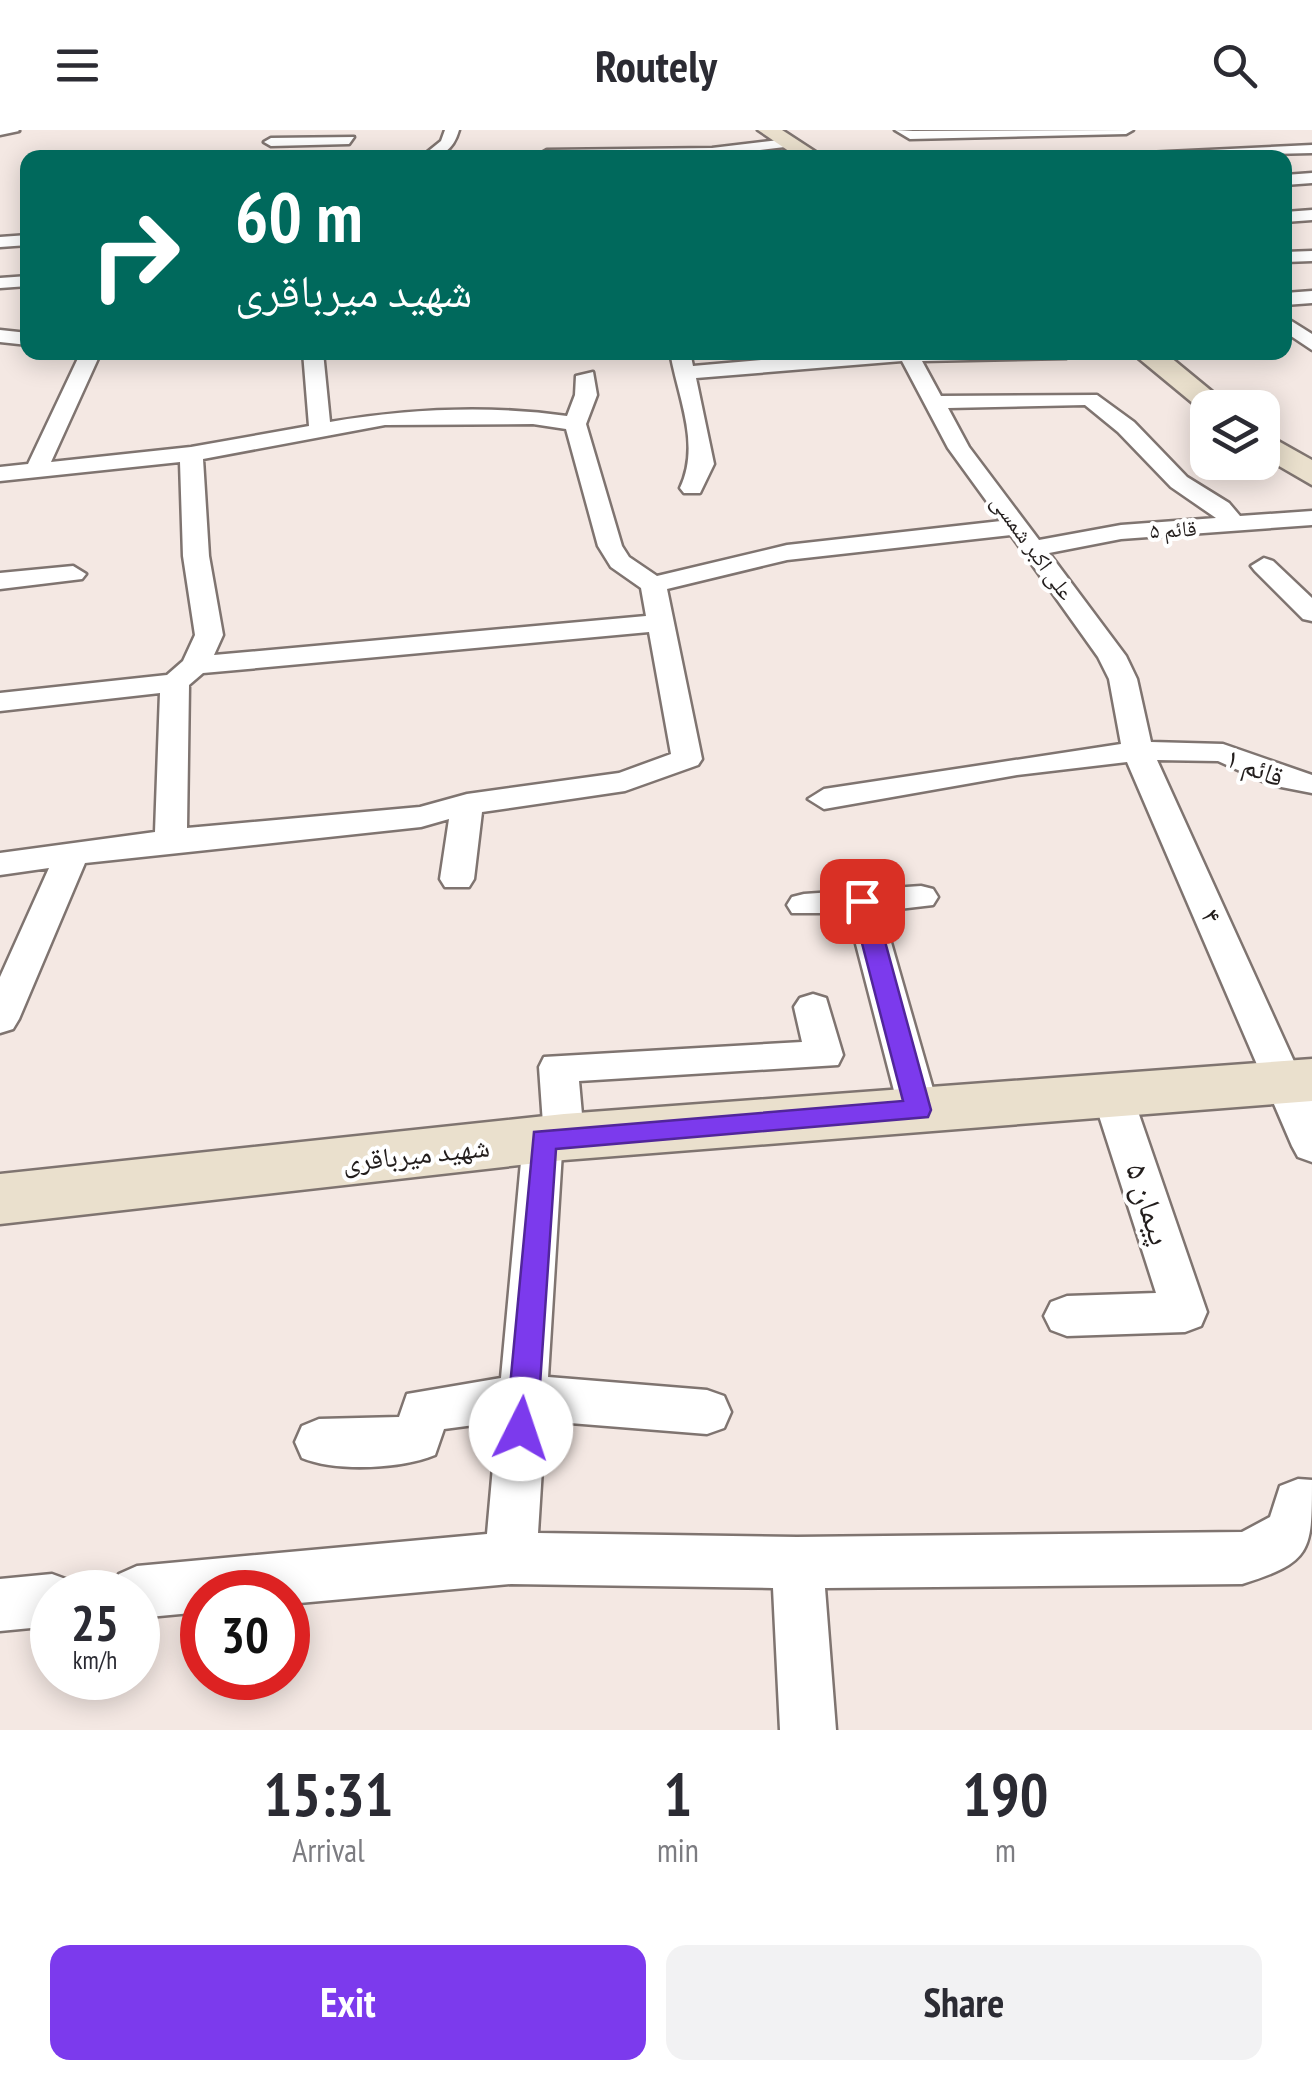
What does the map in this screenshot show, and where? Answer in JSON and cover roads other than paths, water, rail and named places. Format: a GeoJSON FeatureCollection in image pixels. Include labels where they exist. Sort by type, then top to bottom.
{"type":"FeatureCollection","features":[{"type":"Feature","properties":{"kind":"main road"},"geometry":{"type":"LineString","coordinates":[[768,130],[801,150]]}},
{"type":"Feature","properties":{"kind":"main road"},"geometry":{"type":"LineString","coordinates":[[1156,360],[1194,390]]}},
{"type":"Feature","properties":{"kind":"main road"},"geometry":{"type":"LineString","coordinates":[[1280,453],[1312,475]]}},
{"type":"Feature","properties":{"kind":"main road","name":"شهید میرباقری"},"geometry":{"type":"LineString","coordinates":[[0,1199],[554,1139],[1299,1082]]}},
{"type":"Feature","properties":{"kind":"street"},"geometry":{"type":"LineString","coordinates":[[439,150],[448,143],[452,130]]}},
{"type":"Feature","properties":{"kind":"street"},"geometry":{"type":"LineString","coordinates":[[626,130],[647,150]]}},
{"type":"Feature","properties":{"kind":"street"},"geometry":{"type":"LineString","coordinates":[[906,132],[1126,130]]}},
{"type":"Feature","properties":{"kind":"street"},"geometry":{"type":"LineString","coordinates":[[0,131],[12,131]]}},
{"type":"Feature","properties":{"kind":"street"},"geometry":{"type":"LineString","coordinates":[[1055,131],[1070,144]]}},
{"type":"Feature","properties":{"kind":"street"},"geometry":{"type":"LineString","coordinates":[[271,142],[350,135]]}},
{"type":"Feature","properties":{"kind":"street"},"geometry":{"type":"LineString","coordinates":[[533,140],[536,150]]}},
{"type":"Feature","properties":{"kind":"street"},"geometry":{"type":"LineString","coordinates":[[721,150],[788,143]]}},
{"type":"Feature","properties":{"kind":"street"},"geometry":{"type":"LineString","coordinates":[[1292,328],[1312,344]]}},
{"type":"Feature","properties":{"kind":"street"},"geometry":{"type":"LineString","coordinates":[[37,470],[48,434],[79,386],[88,360]]}},
{"type":"Feature","properties":{"kind":"street"},"geometry":{"type":"LineString","coordinates":[[313,360],[317,422],[323,428]]}},
{"type":"Feature","properties":{"kind":"street"},"geometry":{"type":"LineString","coordinates":[[692,488],[703,464],[684,362],[808,360]]}},
{"type":"Feature","properties":{"kind":"street","name":"علی اکبر شمسی"},"geometry":{"type":"LineString","coordinates":[[911,360],[960,448],[1118,668],[1137,750]]}},
{"type":"Feature","properties":{"kind":"street"},"geometry":{"type":"LineString","coordinates":[[0,864],[171,840],[421,817],[467,804],[625,782],[687,759],[653,585],[620,562],[610,546],[575,424],[586,395],[586,376]]}},
{"type":"Feature","properties":{"kind":"street"},"geometry":{"type":"LineString","coordinates":[[934,402],[1090,400],[1126,427],[1179,482],[1221,508],[1234,525]]}},
{"type":"Feature","properties":{"kind":"street"},"geometry":{"type":"LineString","coordinates":[[0,474],[191,454],[323,428],[427,417],[533,418],[575,424]]}},
{"type":"Feature","properties":{"kind":"street"},"geometry":{"type":"LineString","coordinates":[[171,840],[185,674],[208,635],[196,556],[191,454]]}},
{"type":"Feature","properties":{"kind":"street","name":"قائم ۵"},"geometry":{"type":"LineString","coordinates":[[653,585],[686,573],[822,549],[1312,518]]}},
{"type":"Feature","properties":{"kind":"street"},"geometry":{"type":"LineString","coordinates":[[1264,566],[1312,612]]}},
{"type":"Feature","properties":{"kind":"street"},"geometry":{"type":"LineString","coordinates":[[0,581],[73,574]]}},
{"type":"Feature","properties":{"kind":"street"},"geometry":{"type":"LineString","coordinates":[[0,702],[185,674],[660,622]]}},
{"type":"Feature","properties":{"kind":"street","name":"قائم ۱"},"geometry":{"type":"LineString","coordinates":[[824,800],[1137,750],[1218,751],[1270,777],[1312,784]]}},
{"type":"Feature","properties":{"kind":"street","name":"۴"},"geometry":{"type":"LineString","coordinates":[[1137,750],[1299,1082],[1312,1146]]}},
{"type":"Feature","properties":{"kind":"street"},"geometry":{"type":"LineString","coordinates":[[457,879],[467,804]]}},
{"type":"Feature","properties":{"kind":"street"},"geometry":{"type":"LineString","coordinates":[[0,1019],[71,856]]}},
{"type":"Feature","properties":{"kind":"street"},"geometry":{"type":"LineString","coordinates":[[804,905],[922,898]]}},
{"type":"Feature","properties":{"kind":"street"},"geometry":{"type":"LineString","coordinates":[[862,901],[918,1110]]}},
{"type":"Feature","properties":{"kind":"street"},"geometry":{"type":"LineString","coordinates":[[511,1558],[558,1066],[824,1055],[813,1007]]}},
{"type":"Feature","properties":{"kind":"street","name":"پیمان ۵"},"geometry":{"type":"LineString","coordinates":[[1067,1316],[1184,1312],[1113,1096]]}},
{"type":"Feature","properties":{"kind":"street"},"geometry":{"type":"LineString","coordinates":[[319,1442],[418,1439],[424,1410],[524,1397],[707,1412]]}},
{"type":"Feature","properties":{"kind":"street"},"geometry":{"type":"LineString","coordinates":[[160,1590],[511,1558],[798,1563],[1242,1558],[1281,1548],[1295,1527],[1298,1503],[1312,1504]]}},
{"type":"Feature","properties":{"kind":"street"},"geometry":{"type":"LineString","coordinates":[[798,1563],[808,1730]]}},
{"type":"Feature","properties":{"kind":"street"},"geometry":{"type":"LineString","coordinates":[[0,1605],[30,1602]]}}]}
